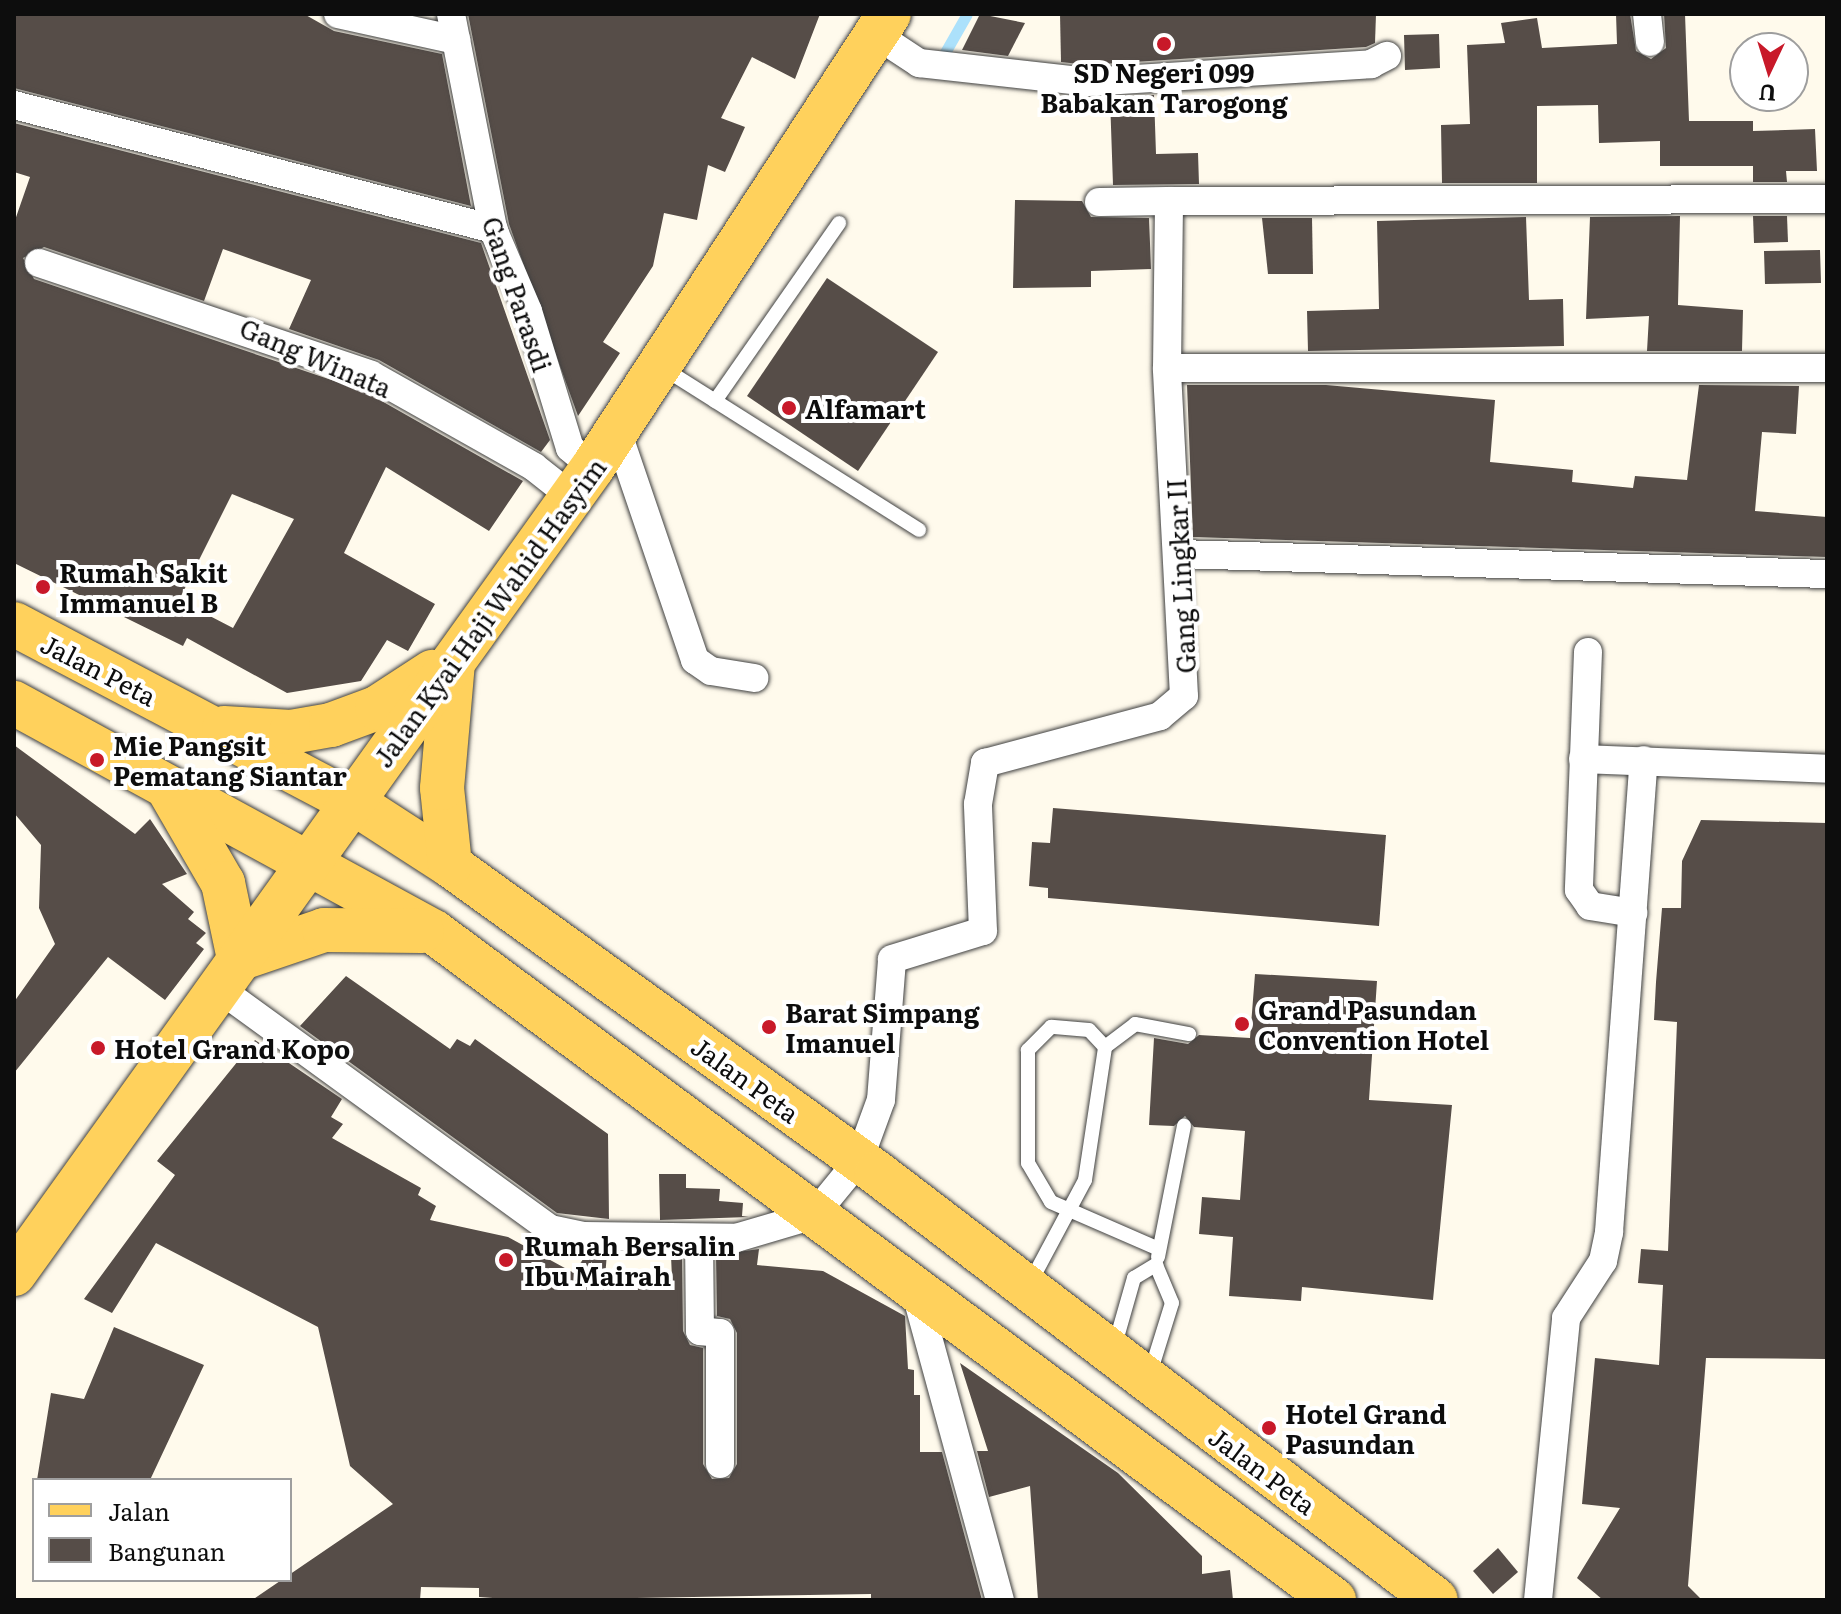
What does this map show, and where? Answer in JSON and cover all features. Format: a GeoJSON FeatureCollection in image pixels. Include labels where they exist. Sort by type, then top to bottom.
{"type":"FeatureCollection","features":[{"type":"Feature","properties":{"kind":"main road","name":"Jalan Kyai Haji Wahid Hasyim"},"geometry":{"type":"LineString","coordinates":[[14,1274],[228,973],[354,803],[455,652],[594,465],[882,24]]}},
{"type":"Feature","properties":{"kind":"main road","name":"Jalan Peta"},"geometry":{"type":"LineString","coordinates":[[14,624],[354,803],[450,865],[859,1160],[1436,1600]]}},
{"type":"Feature","properties":{"kind":"main road"},"geometry":{"type":"LineString","coordinates":[[209,726],[291,732],[331,725],[419,684],[455,652]]}},
{"type":"Feature","properties":{"kind":"main road"},"geometry":{"type":"LineString","coordinates":[[450,865],[442,788],[455,652]]}},
{"type":"Feature","properties":{"kind":"main road"},"geometry":{"type":"LineString","coordinates":[[14,703],[168,788],[313,860],[434,932],[814,1215],[913,1282],[1334,1600]]}},
{"type":"Feature","properties":{"kind":"main road"},"geometry":{"type":"LineString","coordinates":[[168,788],[223,883],[228,973],[324,930],[434,932]]}},
{"type":"Feature","properties":{"kind":"street"},"geometry":{"type":"LineString","coordinates":[[338,14],[454,27]]}},
{"type":"Feature","properties":{"kind":"street"},"geometry":{"type":"LineString","coordinates":[[882,24],[919,63],[1088,82],[1371,64],[1387,56]]}},
{"type":"Feature","properties":{"kind":"street","name":"Gang Parasdi"},"geometry":{"type":"LineString","coordinates":[[454,27],[493,229],[528,311],[570,448],[594,465]]}},
{"type":"Feature","properties":{"kind":"street"},"geometry":{"type":"LineString","coordinates":[[14,105],[493,229]]}},
{"type":"Feature","properties":{"kind":"street"},"geometry":{"type":"LineString","coordinates":[[1099,202],[1827,199]]}},
{"type":"Feature","properties":{"kind":"street","name":"Gang Lingkar II"},"geometry":{"type":"LineString","coordinates":[[814,1215],[859,1160],[886,1072],[892,959],[917,946],[974,940],[987,921],[978,804],[985,763],[1178,706],[1187,684],[1167,368],[1169,201]]}},
{"type":"Feature","properties":{"kind":"street","name":"Gang Winata"},"geometry":{"type":"LineString","coordinates":[[39,263],[261,332],[371,375],[534,467],[594,465]]}},
{"type":"Feature","properties":{"kind":"street"},"geometry":{"type":"LineString","coordinates":[[1167,368],[1827,368]]}},
{"type":"Feature","properties":{"kind":"street"},"geometry":{"type":"LineString","coordinates":[[594,465],[645,506],[695,660],[711,671],[754,678]]}},
{"type":"Feature","properties":{"kind":"street"},"geometry":{"type":"LineString","coordinates":[[1179,554],[1827,574]]}},
{"type":"Feature","properties":{"kind":"street"},"geometry":{"type":"LineString","coordinates":[[1588,652],[1579,890],[1590,906],[1633,913]]}},
{"type":"Feature","properties":{"kind":"street"},"geometry":{"type":"LineString","coordinates":[[1583,759],[1827,769]]}},
{"type":"Feature","properties":{"kind":"street"},"geometry":{"type":"LineString","coordinates":[[1538,1600],[1566,1318],[1603,1261],[1609,1232],[1644,760]]}},
{"type":"Feature","properties":{"kind":"street"},"geometry":{"type":"LineString","coordinates":[[228,973],[550,1229],[583,1236],[736,1238],[814,1215]]}},
{"type":"Feature","properties":{"kind":"street"},"geometry":{"type":"LineString","coordinates":[[699,1238],[700,1331],[720,1333],[720,1464]]}},
{"type":"Feature","properties":{"kind":"street"},"geometry":{"type":"LineString","coordinates":[[913,1282],[1000,1600]]}},
{"type":"Feature","properties":{"kind":"lane"},"geometry":{"type":"LineString","coordinates":[[715,401],[839,223]]}},
{"type":"Feature","properties":{"kind":"lane"},"geometry":{"type":"LineString","coordinates":[[659,366],[919,530]]}},
{"type":"Feature","properties":{"kind":"lane"},"geometry":{"type":"LineString","coordinates":[[1027,1288],[1071,1212],[1085,1180],[1105,1047],[1135,1024],[1169,1025],[1189,1034]]}},
{"type":"Feature","properties":{"kind":"lane"},"geometry":{"type":"LineString","coordinates":[[1105,1047],[1089,1030],[1051,1027],[1028,1050],[1028,1163],[1051,1202],[1159,1249]]}},
{"type":"Feature","properties":{"kind":"lane"},"geometry":{"type":"LineString","coordinates":[[1147,1381],[1172,1303],[1156,1265],[1184,1126]]}},
{"type":"Feature","properties":{"kind":"lane"},"geometry":{"type":"LineString","coordinates":[[1113,1353],[1134,1278],[1156,1265]]}},
{"type":"Feature","properties":{"kind":"building"},"geometry":{"type":"Polygon","coordinates":[[[14,14],[304,14],[334,31],[442,54],[471,206],[14,88],[14,14]]]}},
{"type":"Feature","properties":{"kind":"building"},"geometry":{"type":"Polygon","coordinates":[[[468,14],[820,14],[795,79],[752,57],[721,118],[745,127],[725,172],[708,165],[697,220],[664,213],[653,266],[603,342],[620,353],[578,416],[509,224],[468,14]]]}},
{"type":"Feature","properties":{"kind":"building"},"geometry":{"type":"Polygon","coordinates":[[[980,14],[1025,23],[1008,56],[962,50],[980,14]]]}},
{"type":"Feature","properties":{"kind":"building"},"geometry":{"type":"Polygon","coordinates":[[[1060,14],[1376,14],[1375,43],[1366,47],[1088,65],[1061,62],[1060,14]]]}},
{"type":"Feature","properties":{"kind":"building"},"geometry":{"type":"Polygon","coordinates":[[[1616,14],[1630,14],[1636,51],[1651,59],[1666,48],[1664,14],[1685,14],[1689,121],[1753,121],[1753,131],[1815,129],[1817,171],[1786,171],[1787,182],[1753,182],[1753,166],[1660,166],[1660,141],[1599,143],[1598,105],[1537,106],[1537,183],[1442,183],[1441,125],[1470,124],[1467,45],[1505,43],[1501,23],[1537,18],[1542,48],[1617,44],[1616,14]]]}},
{"type":"Feature","properties":{"kind":"building"},"geometry":{"type":"Polygon","coordinates":[[[1439,34],[1440,68],[1405,70],[1404,35],[1439,34]]]}},
{"type":"Feature","properties":{"kind":"building"},"geometry":{"type":"Polygon","coordinates":[[[1154,95],[1156,154],[1198,153],[1199,184],[1113,185],[1110,98],[1154,95]]]}},
{"type":"Feature","properties":{"kind":"building"},"geometry":{"type":"Polygon","coordinates":[[[14,123],[481,243],[550,440],[541,452],[379,360],[289,329],[311,280],[223,249],[204,301],[44,247],[23,258],[34,279],[364,391],[523,481],[489,531],[386,467],[344,553],[435,604],[408,651],[387,640],[361,681],[287,693],[187,638],[183,646],[14,563],[14,223],[30,177],[14,172],[14,123]],[[232,494],[179,600],[233,628],[294,519],[232,494]]]}},
{"type":"Feature","properties":{"kind":"building"},"geometry":{"type":"Polygon","coordinates":[[[1015,200],[1082,201],[1091,217],[1149,218],[1151,269],[1091,271],[1091,287],[1013,288],[1015,200]]]}},
{"type":"Feature","properties":{"kind":"building"},"geometry":{"type":"Polygon","coordinates":[[[1680,216],[1678,305],[1743,310],[1742,351],[1647,351],[1649,316],[1586,319],[1590,217],[1680,216]]]}},
{"type":"Feature","properties":{"kind":"building"},"geometry":{"type":"Polygon","coordinates":[[[1753,216],[1787,216],[1788,242],[1754,243],[1753,216]]]}},
{"type":"Feature","properties":{"kind":"building"},"geometry":{"type":"Polygon","coordinates":[[[1526,217],[1529,300],[1563,299],[1564,346],[1308,351],[1307,311],[1379,309],[1377,221],[1526,217]]]}},
{"type":"Feature","properties":{"kind":"building"},"geometry":{"type":"Polygon","coordinates":[[[1262,218],[1312,218],[1313,274],[1268,274],[1262,218]]]}},
{"type":"Feature","properties":{"kind":"building"},"geometry":{"type":"Polygon","coordinates":[[[1820,250],[1821,283],[1765,284],[1764,251],[1820,250]]]}},
{"type":"Feature","properties":{"kind":"building"},"geometry":{"type":"Polygon","coordinates":[[[827,278],[938,352],[858,471],[747,396],[827,278]]]}},
{"type":"Feature","properties":{"kind":"building"},"geometry":{"type":"Polygon","coordinates":[[[1187,385],[1326,385],[1495,400],[1490,462],[1573,470],[1572,482],[1633,488],[1635,476],[1687,480],[1699,385],[1799,386],[1796,434],[1762,432],[1755,511],[1827,517],[1827,557],[1193,537],[1187,385]]]}},
{"type":"Feature","properties":{"kind":"building"},"geometry":{"type":"Polygon","coordinates":[[[14,745],[135,834],[150,819],[187,874],[162,884],[194,912],[188,919],[206,933],[196,943],[204,949],[165,1000],[108,957],[14,1073],[14,1002],[55,944],[39,908],[41,845],[14,813],[14,745]]]}},
{"type":"Feature","properties":{"kind":"building"},"geometry":{"type":"Polygon","coordinates":[[[1053,808],[1386,835],[1379,926],[1048,898],[1048,888],[1029,886],[1032,842],[1050,843],[1053,808]]]}},
{"type":"Feature","properties":{"kind":"building"},"geometry":{"type":"Polygon","coordinates":[[[1701,820],[1827,823],[1827,1359],[1706,1358],[1688,1586],[1702,1600],[1603,1600],[1577,1578],[1620,1508],[1582,1504],[1595,1358],[1659,1365],[1663,1285],[1638,1283],[1641,1249],[1668,1251],[1677,1022],[1654,1020],[1656,982],[1662,908],[1681,908],[1682,861],[1701,820]]]}},
{"type":"Feature","properties":{"kind":"building"},"geometry":{"type":"Polygon","coordinates":[[[1255,974],[1377,981],[1369,1100],[1452,1105],[1433,1300],[1302,1287],[1301,1301],[1229,1296],[1233,1237],[1199,1234],[1202,1197],[1240,1200],[1245,1131],[1194,1127],[1185,1116],[1174,1126],[1149,1125],[1154,1038],[1188,1044],[1199,1035],[1250,1038],[1255,974]]]}},
{"type":"Feature","properties":{"kind":"building"},"geometry":{"type":"Polygon","coordinates":[[[346,976],[450,1049],[457,1039],[470,1046],[475,1039],[608,1134],[609,1219],[557,1213],[300,1026],[346,976]]]}},
{"type":"Feature","properties":{"kind":"building"},"geometry":{"type":"Polygon","coordinates":[[[255,1040],[342,1099],[331,1117],[343,1124],[332,1138],[421,1188],[418,1195],[436,1206],[430,1220],[508,1237],[574,1273],[587,1253],[607,1253],[604,1290],[661,1287],[661,1278],[672,1278],[671,1256],[661,1254],[682,1254],[683,1331],[690,1345],[703,1348],[703,1464],[712,1479],[729,1478],[737,1464],[737,1333],[730,1319],[717,1316],[716,1255],[759,1249],[757,1265],[823,1271],[905,1316],[908,1369],[914,1370],[914,1395],[920,1395],[920,1452],[942,1452],[982,1600],[871,1600],[871,1594],[522,1600],[479,1597],[479,1588],[421,1587],[420,1600],[252,1600],[278,1582],[292,1582],[292,1573],[393,1504],[350,1466],[318,1327],[156,1243],[112,1313],[84,1299],[175,1175],[157,1161],[255,1040]]]}},
{"type":"Feature","properties":{"kind":"building"},"geometry":{"type":"Polygon","coordinates":[[[659,1174],[686,1174],[686,1188],[720,1189],[719,1201],[743,1203],[742,1216],[749,1217],[660,1220],[659,1174]]]}},
{"type":"Feature","properties":{"kind":"building"},"geometry":{"type":"Polygon","coordinates":[[[114,1327],[204,1365],[151,1478],[37,1478],[51,1393],[84,1399],[114,1327]]]}},
{"type":"Feature","properties":{"kind":"building"},"geometry":{"type":"Polygon","coordinates":[[[960,1363],[1118,1473],[1202,1556],[1202,1574],[1230,1570],[1233,1600],[1038,1600],[1030,1486],[989,1497],[977,1451],[988,1451],[960,1363]]]}},
{"type":"Feature","properties":{"kind":"building"},"geometry":{"type":"Polygon","coordinates":[[[1498,1548],[1518,1572],[1493,1594],[1473,1571],[1498,1548]]]}},
{"type":"Feature","properties":{"kind":"waterway"},"geometry":{"type":"LineString","coordinates":[[943,56],[967,14]]}},
{"type":"Feature","properties":{"kind":"place","name":"SD Negeri 099 Babakan Tarogong"},"geometry":{"type":"Point","coordinates":[1164,44]}},
{"type":"Feature","properties":{"kind":"place","name":"Alfamart"},"geometry":{"type":"Point","coordinates":[789,408]}},
{"type":"Feature","properties":{"kind":"place","name":"Rumah Sakit Immanuel B"},"geometry":{"type":"Point","coordinates":[43,587]}},
{"type":"Feature","properties":{"kind":"place","name":"Mie Pangsit Pematang Siantar"},"geometry":{"type":"Point","coordinates":[97,760]}},
{"type":"Feature","properties":{"kind":"place","name":"Grand Pasundan Convention Hotel"},"geometry":{"type":"Point","coordinates":[1242,1024]}},
{"type":"Feature","properties":{"kind":"place","name":"Barat Simpang Imanuel"},"geometry":{"type":"Point","coordinates":[769,1027]}},
{"type":"Feature","properties":{"kind":"place","name":"Hotel Grand Kopo"},"geometry":{"type":"Point","coordinates":[98,1048]}},
{"type":"Feature","properties":{"kind":"place","name":"Rumah Bersalin Ibu Mairah"},"geometry":{"type":"Point","coordinates":[506,1260]}},
{"type":"Feature","properties":{"kind":"place","name":"Hotel Grand Pasundan"},"geometry":{"type":"Point","coordinates":[1269,1428]}}]}
